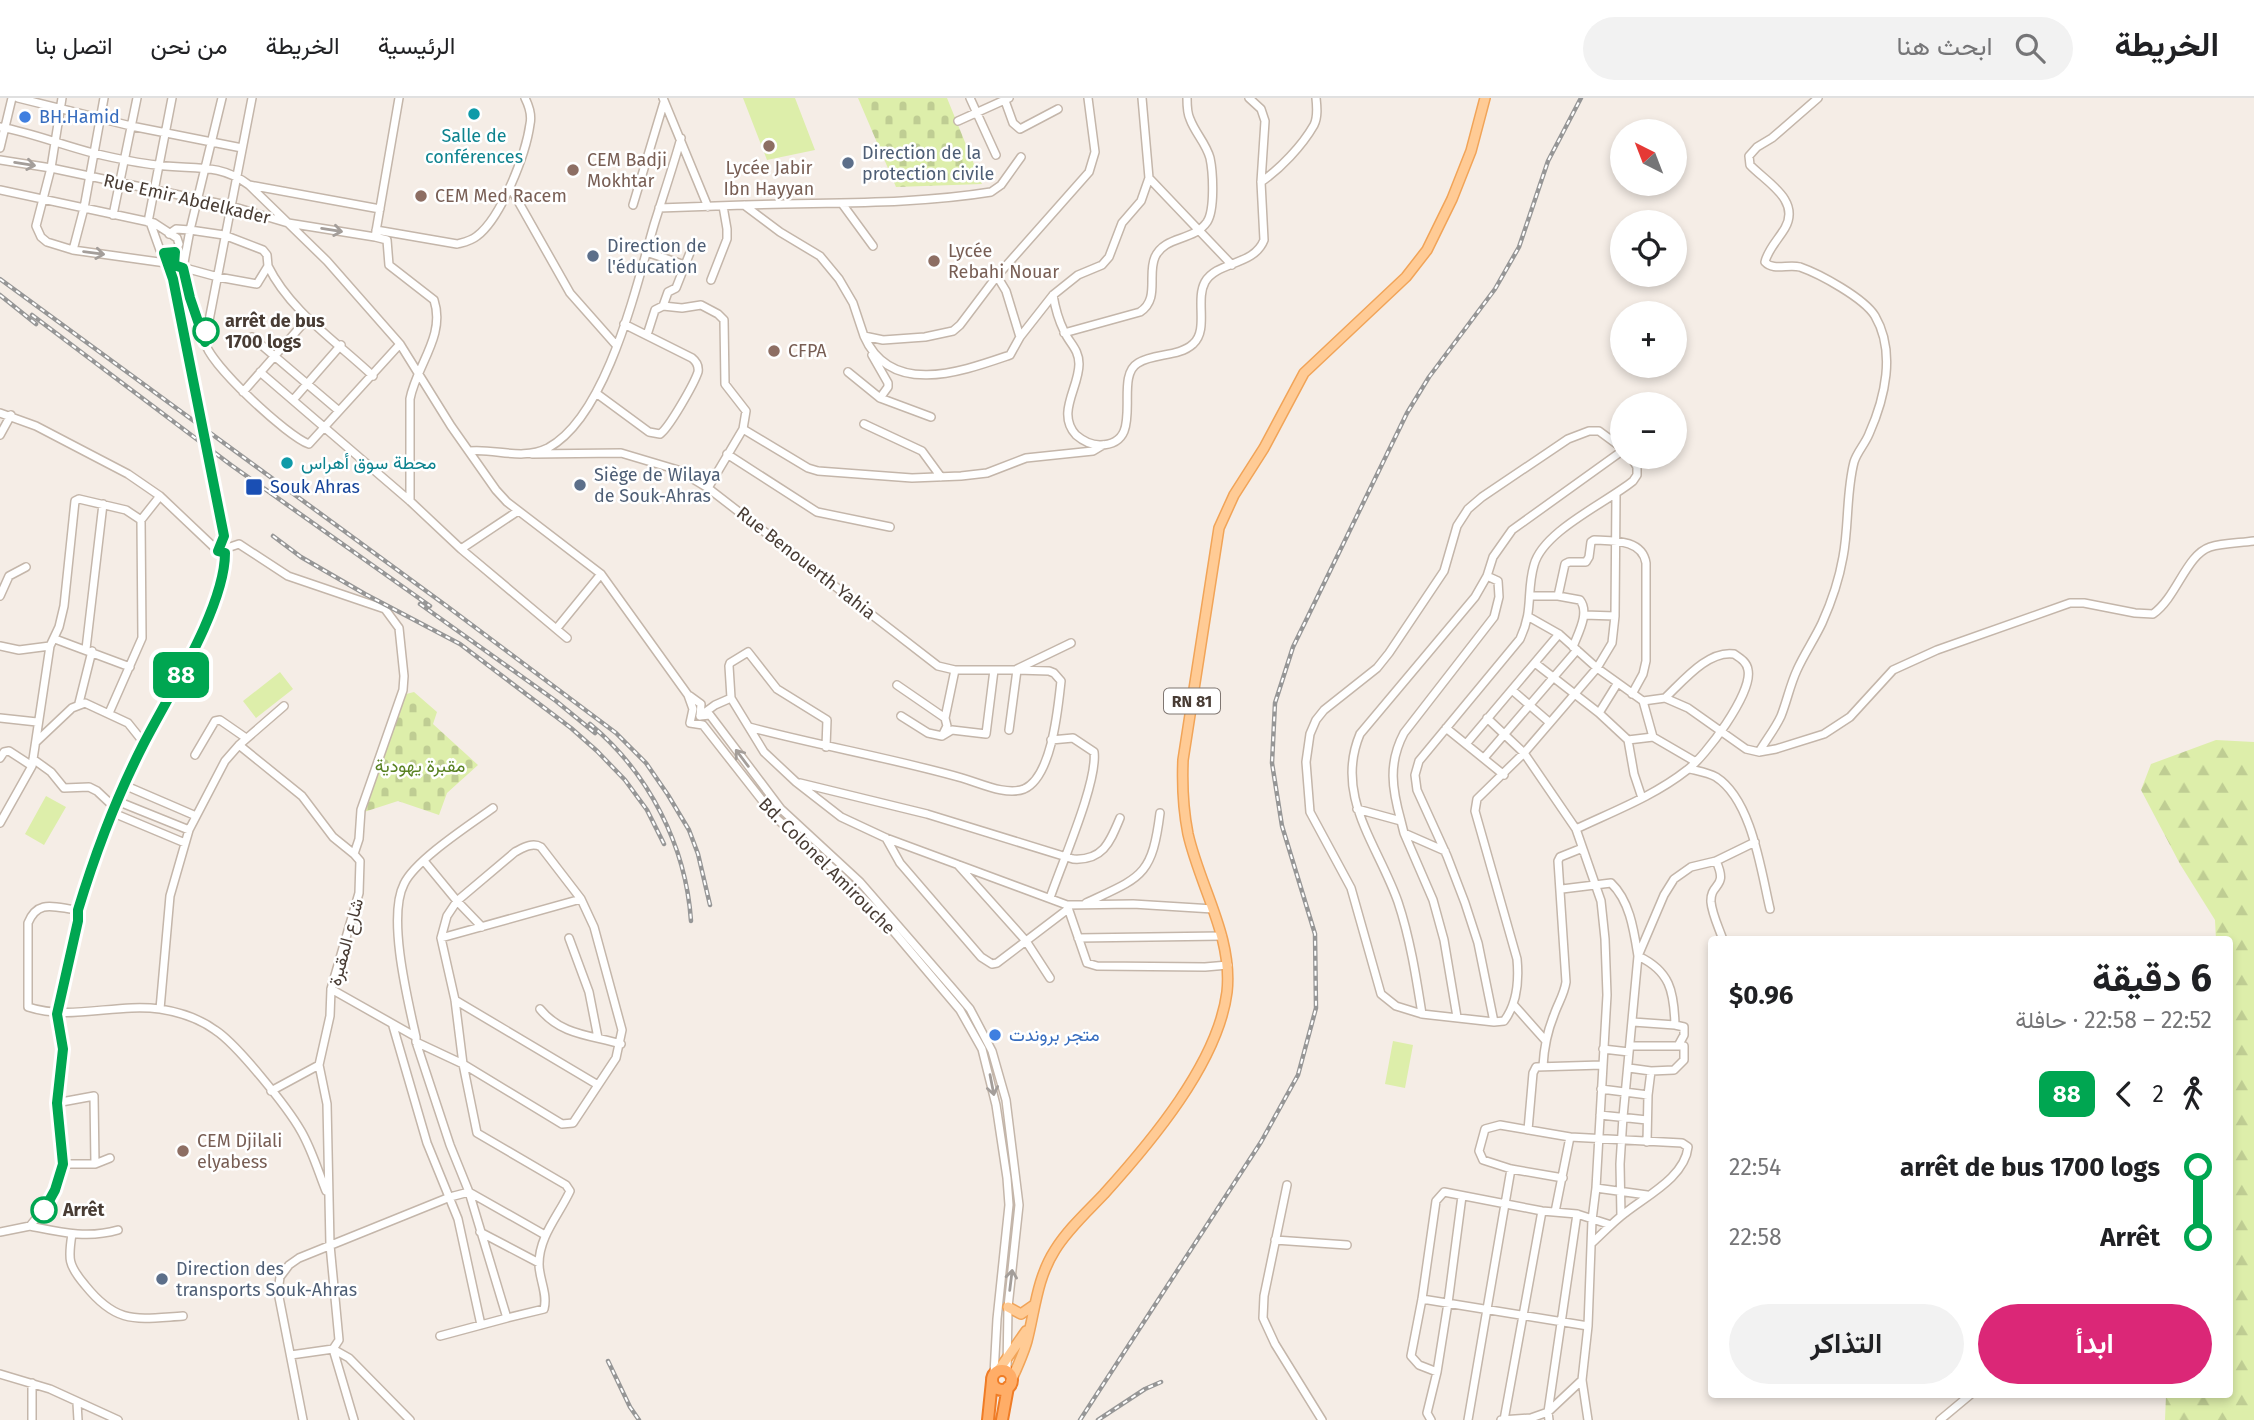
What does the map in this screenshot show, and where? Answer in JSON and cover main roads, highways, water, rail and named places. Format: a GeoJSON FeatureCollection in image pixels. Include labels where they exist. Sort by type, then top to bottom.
{"type":"FeatureCollection","features":[{"type":"Feature","properties":{"kind":"highway"},"geometry":{"type":"LineString","coordinates":[[987,1420],[1002,1378]]}},
{"type":"Feature","properties":{"kind":"highway"},"geometry":{"type":"LineString","coordinates":[[1002,1378],[1002,1420]]}},
{"type":"Feature","properties":{"kind":"main road","name":"RN 81"},"geometry":{"type":"LineString","coordinates":[[1031,1324],[1044,1273],[1060,1241],[1152,1140],[1185,1091],[1209,1047],[1222,1014],[1228,965],[1222,936],[1189,835],[1182,784],[1183,760],[1219,528],[1234,495],[1264,448],[1304,373],[1406,277],[1427,250],[1448,208],[1471,151],[1485,98]]}},
{"type":"Feature","properties":{"kind":"main road"},"geometry":{"type":"LineString","coordinates":[[1008,1307],[1021,1314],[1035,1304]]}},
{"type":"Feature","properties":{"kind":"main road"},"geometry":{"type":"LineString","coordinates":[[1002,1378],[1007,1360],[1031,1324]]}},
{"type":"Feature","properties":{"kind":"main road"},"geometry":{"type":"LineString","coordinates":[[1002,1378],[1031,1324]]}},
{"type":"Feature","properties":{"kind":"railway"},"geometry":{"type":"LineString","coordinates":[[1080,1420],[1261,1142],[1298,1075],[1316,1008],[1315,934],[1282,826],[1272,763],[1275,703],[1293,647],[1407,413],[1429,377],[1495,289],[1519,247],[1548,161],[1581,98]]}},
{"type":"Feature","properties":{"kind":"railway"},"geometry":{"type":"LineString","coordinates":[[0,279],[616,733],[646,763],[689,830],[698,854],[710,905]]}},
{"type":"Feature","properties":{"kind":"railway"},"geometry":{"type":"LineString","coordinates":[[0,295],[36,324]]}},
{"type":"Feature","properties":{"kind":"railway"},"geometry":{"type":"LineString","coordinates":[[32,315],[231,465],[430,606]]}},
{"type":"Feature","properties":{"kind":"railway"},"geometry":{"type":"LineString","coordinates":[[273,536],[301,557],[365,594],[460,644],[571,728],[625,780],[647,810],[664,844]]}},
{"type":"Feature","properties":{"kind":"railway"},"geometry":{"type":"LineString","coordinates":[[420,604],[556,701],[595,733]]}},
{"type":"Feature","properties":{"kind":"railway"},"geometry":{"type":"LineString","coordinates":[[590,724],[630,765],[661,813],[681,865],[691,921]]}},
{"type":"Feature","properties":{"kind":"railway"},"geometry":{"type":"LineString","coordinates":[[608,1361],[639,1420]]}},
{"type":"Feature","properties":{"kind":"railway"},"geometry":{"type":"LineString","coordinates":[[1098,1420],[1145,1389],[1161,1382]]}},
{"type":"Feature","properties":{"kind":"place","name":"Salle de conférences"},"geometry":{"type":"Point","coordinates":[474,114]}},
{"type":"Feature","properties":{"kind":"place","name":"BH.Hamid"},"geometry":{"type":"Point","coordinates":[25,117]}},
{"type":"Feature","properties":{"kind":"place","name":"Lycée Jabir Ibn Hayyan"},"geometry":{"type":"Point","coordinates":[769,146]}},
{"type":"Feature","properties":{"kind":"place","name":"Direction de la protection civile"},"geometry":{"type":"Point","coordinates":[848,163]}},
{"type":"Feature","properties":{"kind":"place","name":"CEM Badji Mokhtar"},"geometry":{"type":"Point","coordinates":[573,170]}},
{"type":"Feature","properties":{"kind":"place","name":"CEM Med Racem"},"geometry":{"type":"Point","coordinates":[421,196]}},
{"type":"Feature","properties":{"kind":"place","name":"Direction de l'éducation"},"geometry":{"type":"Point","coordinates":[593,256]}},
{"type":"Feature","properties":{"kind":"place","name":"Lycée Rebahi Nouar"},"geometry":{"type":"Point","coordinates":[934,261]}},
{"type":"Feature","properties":{"kind":"place","name":"arrêt de bus 1700 logs"},"geometry":{"type":"Point","coordinates":[206,331]}},
{"type":"Feature","properties":{"kind":"place","name":"CFPA"},"geometry":{"type":"Point","coordinates":[774,351]}},
{"type":"Feature","properties":{"kind":"place","name":"محطة سوق أهراس"},"geometry":{"type":"Point","coordinates":[287,463]}},
{"type":"Feature","properties":{"kind":"place","name":"Siège de Wilaya de Souk-Ahras"},"geometry":{"type":"Point","coordinates":[580,485]}},
{"type":"Feature","properties":{"kind":"place","name":"Souk Ahras"},"geometry":{"type":"Point","coordinates":[254,487]}},
{"type":"Feature","properties":{"kind":"place","name":"متجر بروندت"},"geometry":{"type":"Point","coordinates":[995,1035]}},
{"type":"Feature","properties":{"kind":"place","name":"CEM Djilali elyabess"},"geometry":{"type":"Point","coordinates":[183,1151]}},
{"type":"Feature","properties":{"kind":"place","name":"Arrêt"},"geometry":{"type":"Point","coordinates":[44,1210]}},
{"type":"Feature","properties":{"kind":"place","name":"Direction des transports Souk-Ahras"},"geometry":{"type":"Point","coordinates":[162,1279]}},
{"type":"Feature","properties":{"kind":"park label","name":"مقبرة يهودية"},"geometry":{"type":"Point","coordinates":[420,766]}}]}
